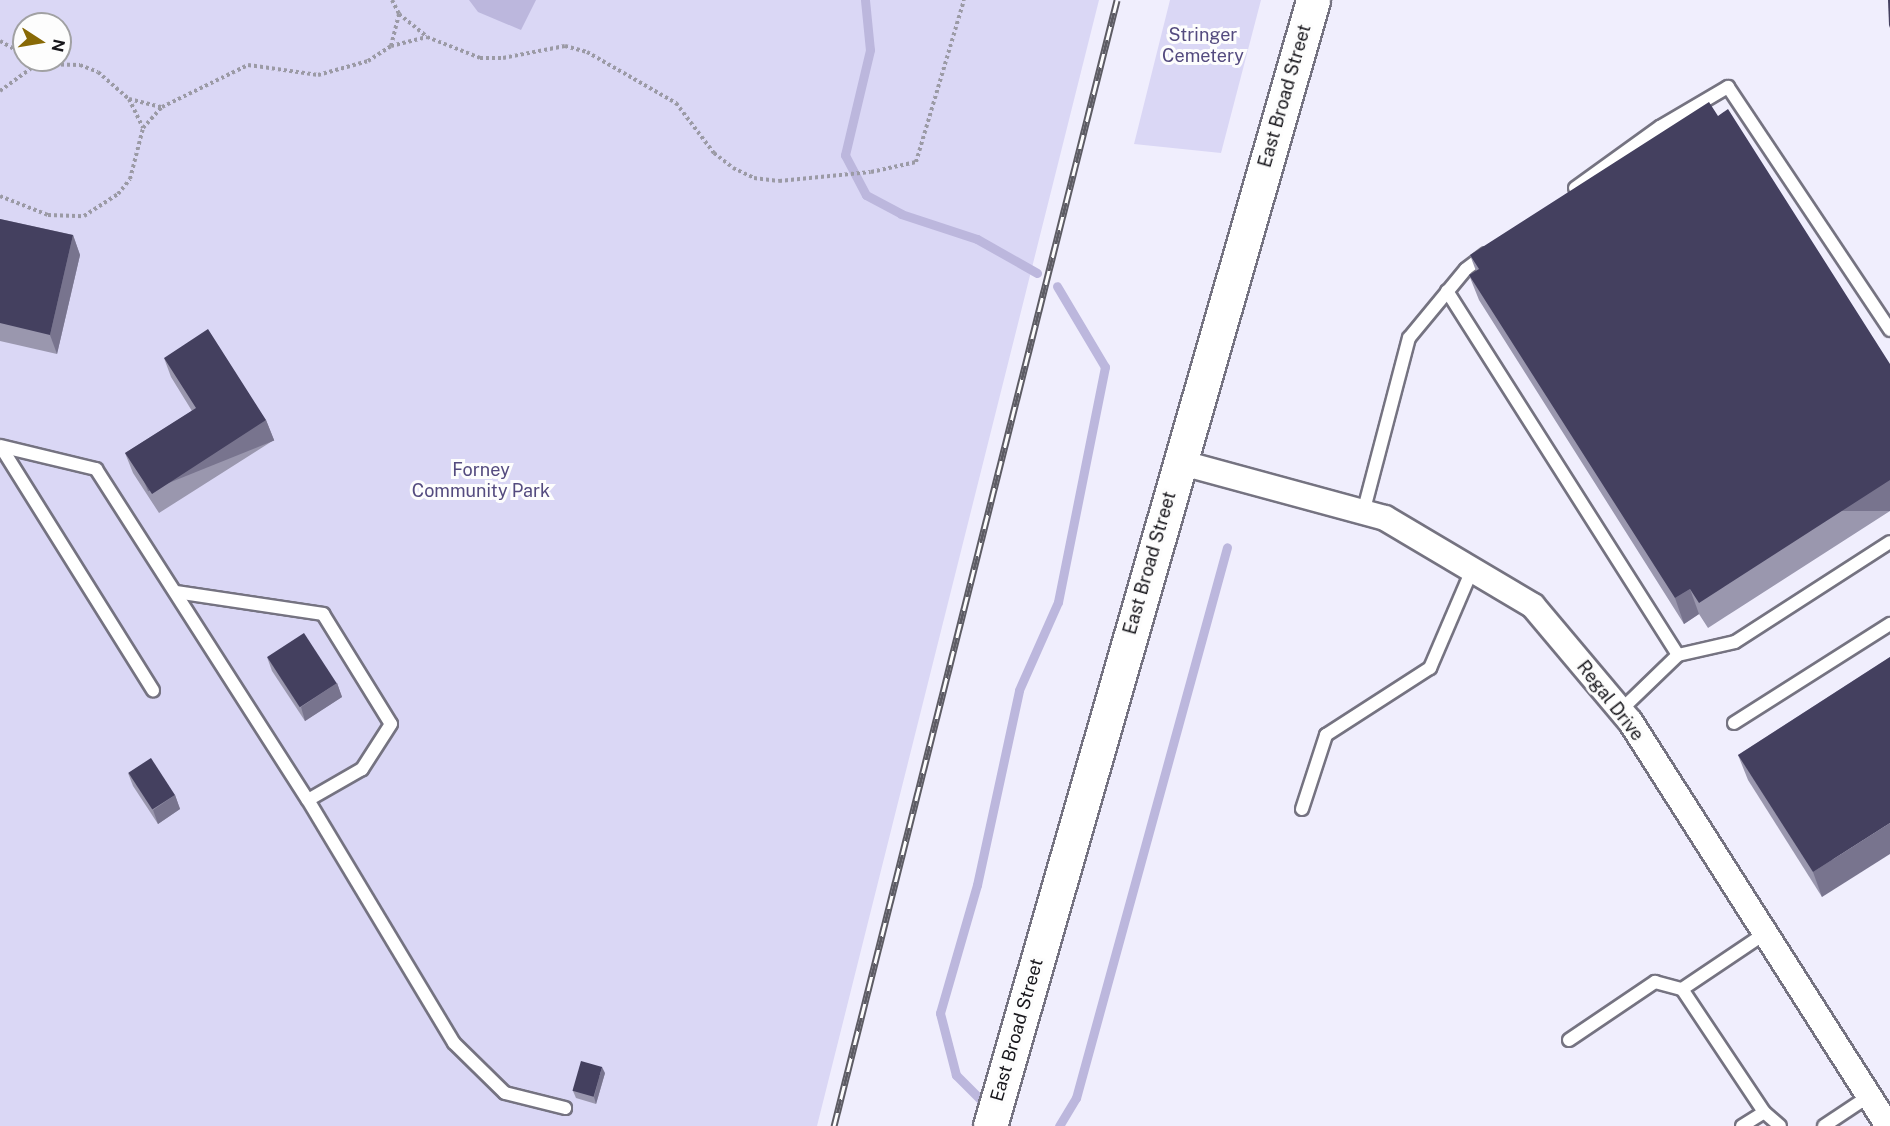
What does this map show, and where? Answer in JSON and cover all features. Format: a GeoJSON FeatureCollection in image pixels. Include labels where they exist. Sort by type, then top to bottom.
{"type":"FeatureCollection","features":[{"type":"Feature","properties":{"kind":"main road","name":"East Broad Street"},"geometry":{"type":"LineString","coordinates":[[990,1126],[1313,0]]}},
{"type":"Feature","properties":{"kind":"street","name":"Regal Drive"},"geometry":{"type":"LineString","coordinates":[[1179,462],[1385,518],[1533,606],[1621,710],[1888,1126]]}},
{"type":"Feature","properties":{"kind":"lane"},"geometry":{"type":"LineString","coordinates":[[1567,194],[1659,127],[1728,87],[1890,330]]}},
{"type":"Feature","properties":{"kind":"lane"},"geometry":{"type":"LineString","coordinates":[[1363,513],[1409,338],[1466,269],[1494,249]]}},
{"type":"Feature","properties":{"kind":"lane"},"geometry":{"type":"LineString","coordinates":[[1447,291],[1678,655]]}},
{"type":"Feature","properties":{"kind":"lane"},"geometry":{"type":"LineString","coordinates":[[1,447],[96,469],[176,592],[229,682],[308,800],[454,1043],[505,1093],[565,1108]]}},
{"type":"Feature","properties":{"kind":"lane"},"geometry":{"type":"LineString","coordinates":[[1,447],[153,690]]}},
{"type":"Feature","properties":{"kind":"lane"},"geometry":{"type":"LineString","coordinates":[[1621,710],[1678,655],[1735,642],[1890,542]]}},
{"type":"Feature","properties":{"kind":"lane"},"geometry":{"type":"LineString","coordinates":[[1302,809],[1326,735],[1430,668],[1472,570]]}},
{"type":"Feature","properties":{"kind":"lane"},"geometry":{"type":"LineString","coordinates":[[176,592],[323,614],[391,724],[362,769],[308,800]]}},
{"type":"Feature","properties":{"kind":"lane"},"geometry":{"type":"LineString","coordinates":[[1734,723],[1890,624]]}},
{"type":"Feature","properties":{"kind":"lane"},"geometry":{"type":"LineString","coordinates":[[1682,989],[1764,934]]}},
{"type":"Feature","properties":{"kind":"lane"},"geometry":{"type":"LineString","coordinates":[[1569,1040],[1655,982],[1682,989],[1764,1112],[1780,1126]]}},
{"type":"Feature","properties":{"kind":"lane"},"geometry":{"type":"LineString","coordinates":[[1824,1126],[1869,1096]]}},
{"type":"Feature","properties":{"kind":"lane"},"geometry":{"type":"LineString","coordinates":[[1742,1126],[1764,1112]]}},
{"type":"Feature","properties":{"kind":"path"},"geometry":{"type":"LineString","coordinates":[[392,0],[399,14],[427,37],[480,58],[503,58],[565,46],[586,52],[676,103],[714,153],[733,168],[754,178],[778,181],[871,172],[916,162],[964,0]]}},
{"type":"Feature","properties":{"kind":"path"},"geometry":{"type":"LineString","coordinates":[[391,46],[399,14]]}},
{"type":"Feature","properties":{"kind":"path"},"geometry":{"type":"LineString","coordinates":[[0,196],[48,215],[84,216],[102,207],[130,179],[143,128],[162,107],[248,65],[318,75],[368,61],[391,46],[427,37]]}},
{"type":"Feature","properties":{"kind":"path"},"geometry":{"type":"LineString","coordinates":[[72,65],[80,65],[98,72],[129,99],[143,128]]}},
{"type":"Feature","properties":{"kind":"path"},"geometry":{"type":"LineString","coordinates":[[0,91],[26,72]]}},
{"type":"Feature","properties":{"kind":"path"},"geometry":{"type":"LineString","coordinates":[[129,99],[162,107]]}},
{"type":"Feature","properties":{"kind":"green space","name":"Forney Community Park"},"geometry":{"type":"Polygon","coordinates":[[[0,0],[1099,0],[817,1126],[0,1126],[0,0]]]}},
{"type":"Feature","properties":{"kind":"green space","name":"Stringer Cemetery"},"geometry":{"type":"Polygon","coordinates":[[[1170,0],[1261,0],[1221,153],[1134,144],[1170,0]]]}},
{"type":"Feature","properties":{"kind":"shaded area"},"geometry":{"type":"Polygon","coordinates":[[[469,0],[536,0],[521,30],[478,12],[469,0]]]}},
{"type":"Feature","properties":{"kind":"building"},"geometry":{"type":"Polygon","coordinates":[[[1888,0],[1890,0],[1890,28],[1889,25],[1888,0]]]}},
{"type":"Feature","properties":{"kind":"building"},"geometry":{"type":"Polygon","coordinates":[[[1709,102],[1718,116],[1728,109],[1890,364],[1890,480],[1699,603],[1690,589],[1675,598],[1469,275],[1479,269],[1470,255],[1709,102]]]}},
{"type":"Feature","properties":{"kind":"building"},"geometry":{"type":"Polygon","coordinates":[[[0,219],[73,235],[50,335],[0,323],[0,219]]]}},
{"type":"Feature","properties":{"kind":"building"},"geometry":{"type":"Polygon","coordinates":[[[208,329],[266,420],[152,494],[125,453],[196,408],[164,358],[208,329]]]}},
{"type":"Feature","properties":{"kind":"building"},"geometry":{"type":"Polygon","coordinates":[[[304,633],[337,683],[300,707],[267,657],[304,633]]]}},
{"type":"Feature","properties":{"kind":"building"},"geometry":{"type":"Polygon","coordinates":[[[1890,657],[1890,823],[1813,872],[1738,755],[1890,657]]]}},
{"type":"Feature","properties":{"kind":"building"},"geometry":{"type":"Polygon","coordinates":[[[151,758],[175,795],[152,810],[128,773],[151,758]]]}},
{"type":"Feature","properties":{"kind":"building"},"geometry":{"type":"Polygon","coordinates":[[[581,1061],[602,1067],[594,1097],[572,1091],[581,1061]]]}},
{"type":"Feature","properties":{"kind":"waterway"},"geometry":{"type":"LineString","coordinates":[[865,0],[870,50],[845,155],[866,195],[901,214],[977,239],[1037,273]]}},
{"type":"Feature","properties":{"kind":"waterway"},"geometry":{"type":"LineString","coordinates":[[989,1108],[956,1075],[940,1013],[977,885],[1019,690],[1058,602],[1105,367],[1057,286]]}},
{"type":"Feature","properties":{"kind":"waterway"},"geometry":{"type":"LineString","coordinates":[[1059,1126],[1076,1098],[1227,547]]}},
{"type":"Feature","properties":{"kind":"railway"},"geometry":{"type":"LineString","coordinates":[[834,1126],[1117,0]]}}]}
